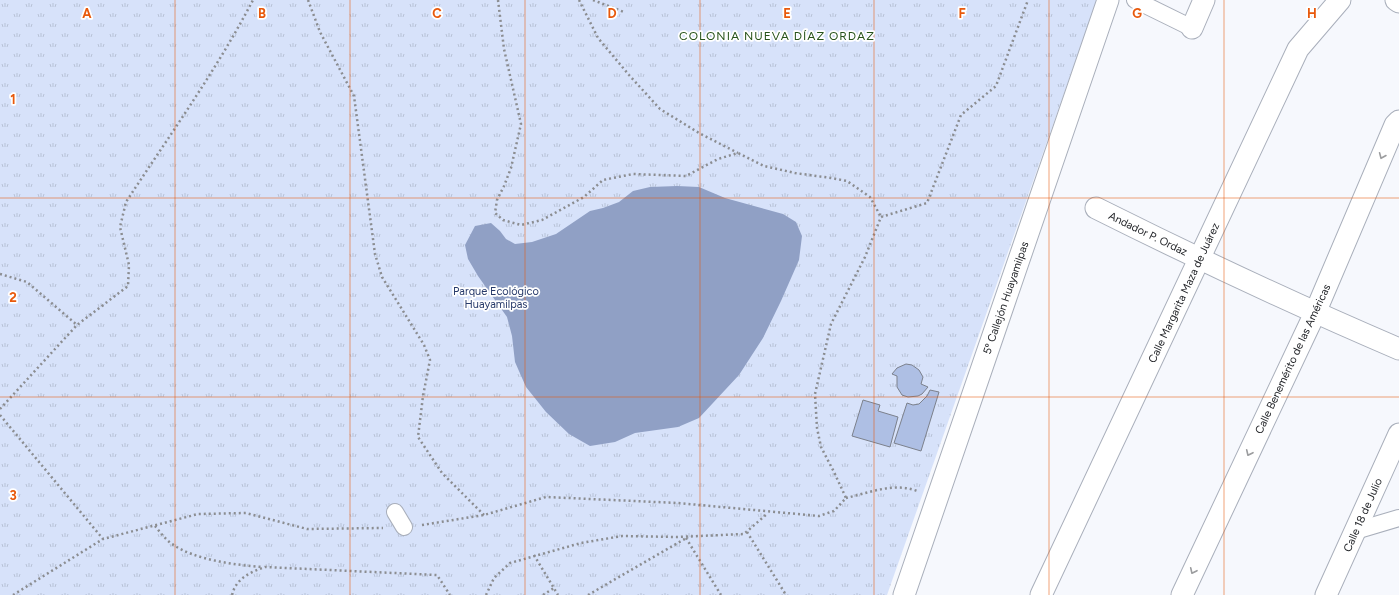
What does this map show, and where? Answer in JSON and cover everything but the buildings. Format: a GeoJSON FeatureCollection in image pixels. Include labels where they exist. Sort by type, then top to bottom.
{"type":"FeatureCollection","features":[{"type":"Feature","properties":{"kind":"street","name":"5º Callejón Huayamilpas"},"geometry":{"type":"LineString","coordinates":[[904,595],[1108,0]]}},
{"type":"Feature","properties":{"kind":"street"},"geometry":{"type":"LineString","coordinates":[[1135,0],[1192,28],[1204,0]]}},
{"type":"Feature","properties":{"kind":"street","name":"Calle Margarita Maza de Juárez"},"geometry":{"type":"LineString","coordinates":[[1041,595],[1298,49],[1340,0]]}},
{"type":"Feature","properties":{"kind":"street","name":"Calle Benemérito de las Américas"},"geometry":{"type":"LineString","coordinates":[[1182,595],[1315,313],[1395,124],[1399,121]]}},
{"type":"Feature","properties":{"kind":"street","name":"Andador P. Ordaz"},"geometry":{"type":"LineString","coordinates":[[1096,208],[1200,260],[1315,313],[1399,349]]}},
{"type":"Feature","properties":{"kind":"street","name":"Calle 18 de Julio"},"geometry":{"type":"LineString","coordinates":[[1326,595],[1399,434]]}},
{"type":"Feature","properties":{"kind":"street"},"geometry":{"type":"LineString","coordinates":[[395,512],[404,527]]}},
{"type":"Feature","properties":{"kind":"street"},"geometry":{"type":"LineString","coordinates":[[1355,531],[1399,518]]}},
{"type":"Feature","properties":{"kind":"path"},"geometry":{"type":"LineString","coordinates":[[0,409],[77,325],[128,286],[129,265],[120,226],[126,202],[214,67],[237,30],[253,0]]}},
{"type":"Feature","properties":{"kind":"path"},"geometry":{"type":"LineString","coordinates":[[308,0],[320,32],[354,96],[375,254],[382,277],[424,345],[430,360],[423,396],[418,437],[442,473],[484,515]]}},
{"type":"Feature","properties":{"kind":"path"},"geometry":{"type":"LineString","coordinates":[[498,0],[504,49],[522,124],[511,168],[497,200],[495,213],[503,220],[521,225],[542,220],[584,197],[603,180],[633,174],[686,176],[718,159],[738,153]]}},
{"type":"Feature","properties":{"kind":"path"},"geometry":{"type":"LineString","coordinates":[[578,0],[598,38],[660,109],[699,133],[764,166],[795,173],[847,181],[870,197],[881,217]]}},
{"type":"Feature","properties":{"kind":"path"},"geometry":{"type":"LineString","coordinates":[[593,0],[624,12]]}},
{"type":"Feature","properties":{"kind":"path"},"geometry":{"type":"LineString","coordinates":[[881,217],[927,203],[961,115],[996,86],[1028,0]]}},
{"type":"Feature","properties":{"kind":"path"},"geometry":{"type":"LineString","coordinates":[[846,498],[821,448],[816,428],[815,394],[831,324],[865,257],[881,217]]}},
{"type":"Feature","properties":{"kind":"path"},"geometry":{"type":"LineString","coordinates":[[0,274],[27,282],[77,325]]}},
{"type":"Feature","properties":{"kind":"path"},"geometry":{"type":"LineString","coordinates":[[0,415],[103,539]]}},
{"type":"Feature","properties":{"kind":"path"},"geometry":{"type":"LineString","coordinates":[[819,516],[834,511],[846,498],[893,487],[912,489],[937,499]]}},
{"type":"Feature","properties":{"kind":"path"},"geometry":{"type":"LineString","coordinates":[[486,595],[494,578],[510,563],[534,555],[581,543],[622,536],[688,537],[744,534],[768,512]]}},
{"type":"Feature","properties":{"kind":"path"},"geometry":{"type":"LineString","coordinates":[[155,526],[172,543],[201,557],[235,564],[266,567],[437,575],[450,595]]}},
{"type":"Feature","properties":{"kind":"path"},"geometry":{"type":"LineString","coordinates":[[747,532],[786,595]]}},
{"type":"Feature","properties":{"kind":"path"},"geometry":{"type":"LineString","coordinates":[[588,595],[688,537]]}},
{"type":"Feature","properties":{"kind":"path"},"geometry":{"type":"LineString","coordinates":[[688,537],[721,595]]}},
{"type":"Feature","properties":{"kind":"path"},"geometry":{"type":"LineString","coordinates":[[534,555],[558,595]]}},
{"type":"Feature","properties":{"kind":"path"},"geometry":{"type":"LineString","coordinates":[[232,595],[237,582],[250,572],[266,567]]}},
{"type":"Feature","properties":{"kind":"path"},"geometry":{"type":"LineString","coordinates":[[543,595],[554,588]]}},
{"type":"Feature","properties":{"kind":"path"},"geometry":{"type":"LineString","coordinates":[[18,592],[21,595]]}},
{"type":"Feature","properties":{"kind":"green space","name":"Parque Ecológico Huayamilpas"},"geometry":{"type":"Polygon","coordinates":[[[0,0],[1097,0],[887,595],[0,595],[0,0]]]}},
{"type":"Feature","properties":{"kind":"shaded area"},"geometry":{"type":"Polygon","coordinates":[[[650,187],[699,187],[725,198],[783,214],[796,222],[802,236],[799,260],[763,338],[739,375],[699,418],[678,427],[635,433],[615,442],[590,446],[569,434],[546,412],[526,387],[515,362],[512,336],[507,317],[468,259],[465,245],[475,226],[491,223],[506,239],[515,244],[532,242],[556,234],[590,211],[619,202],[633,191],[650,187]]]}},
{"type":"Feature","properties":{"kind":"district","name":"COLONIA NUEVA DÍAZ ORDAZ"},"geometry":{"type":"Point","coordinates":[777,36]}}]}
